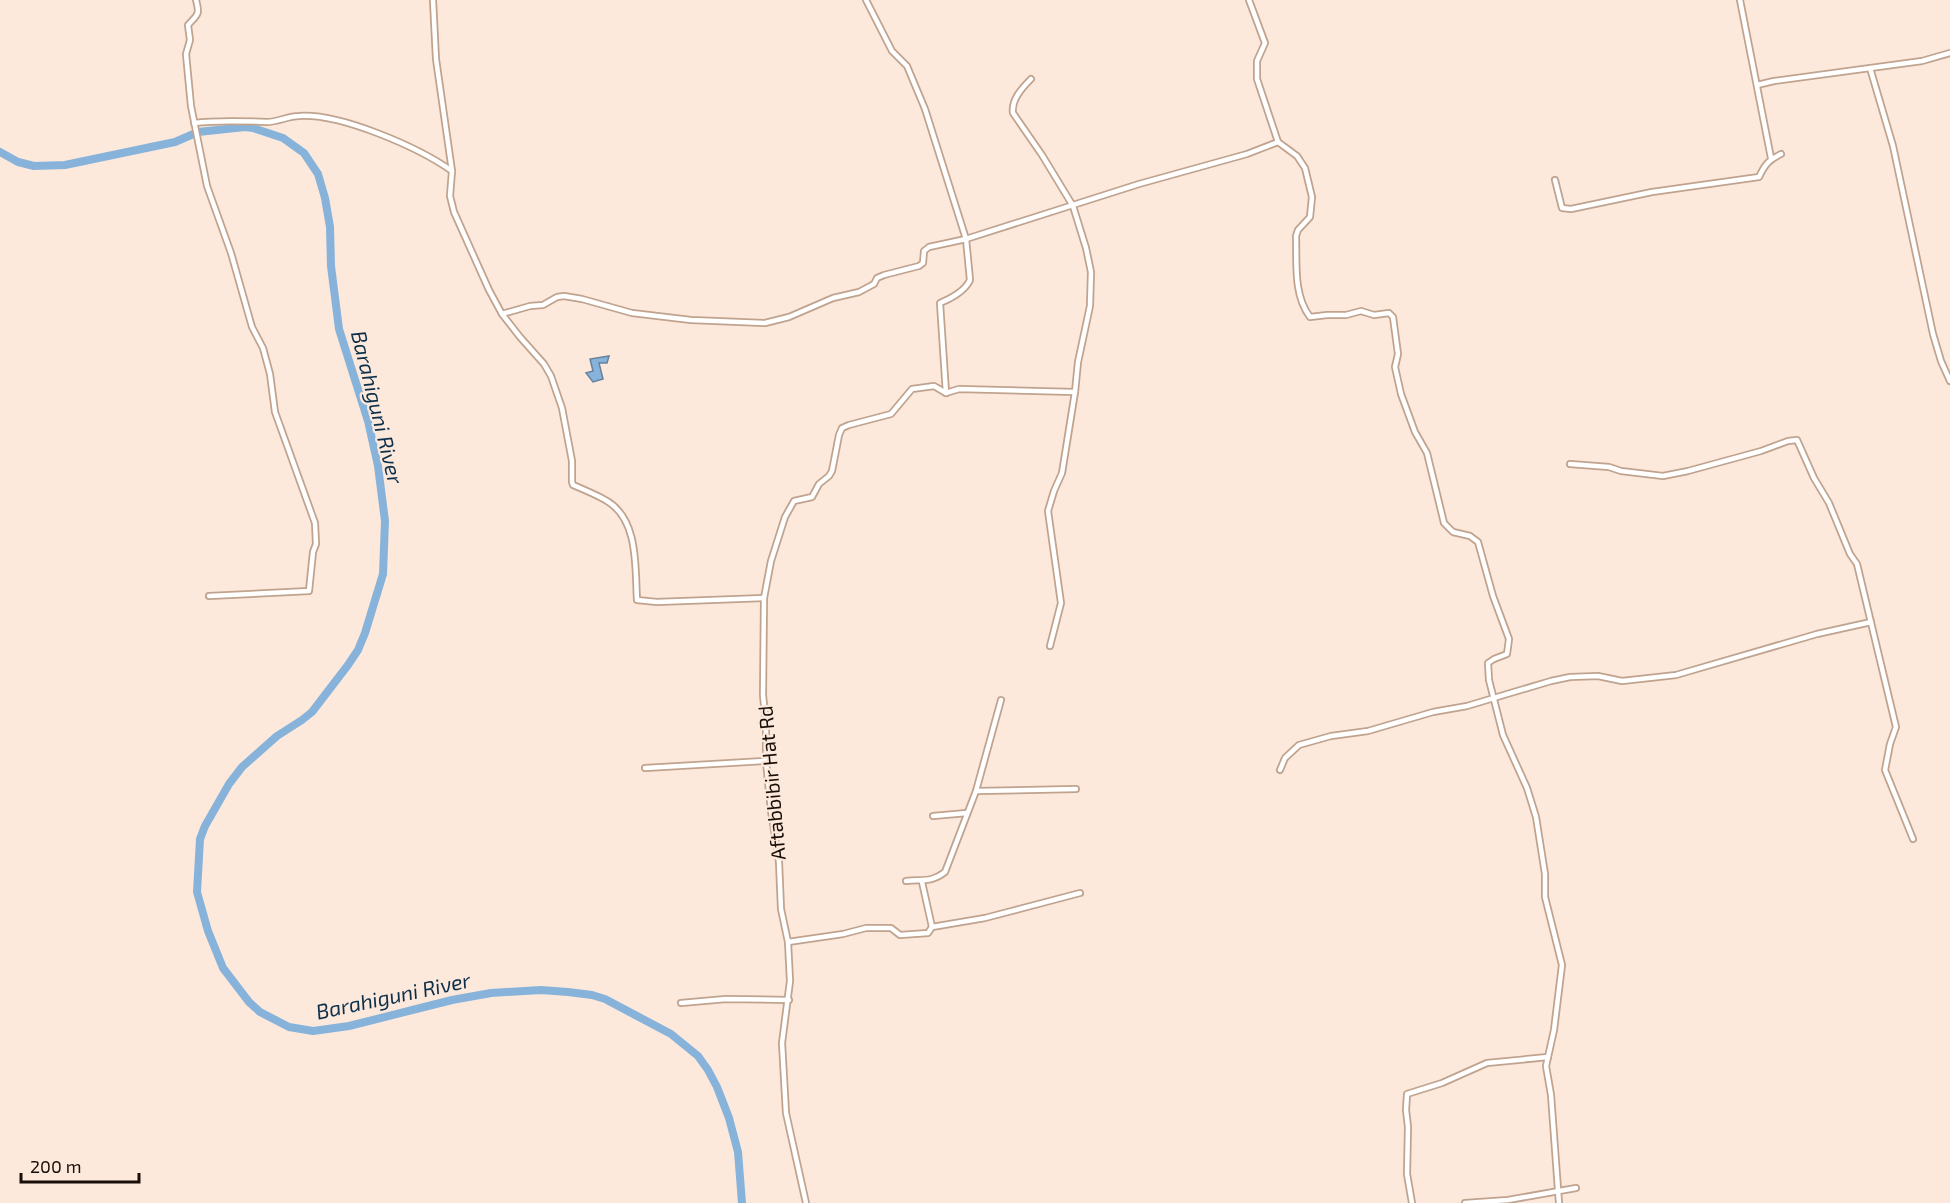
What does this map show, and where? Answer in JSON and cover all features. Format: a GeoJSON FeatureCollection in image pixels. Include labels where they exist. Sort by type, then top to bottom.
{"type":"FeatureCollection","features":[{"type":"Feature","properties":{"kind":"street"},"geometry":{"type":"LineString","coordinates":[[196,0],[198,13],[188,25],[190,40],[186,49],[197,144],[207,186],[231,253],[252,327],[263,348],[270,374],[275,412],[311,510],[317,534],[309,591],[209,596]]}},
{"type":"Feature","properties":{"kind":"street"},"geometry":{"type":"LineString","coordinates":[[433,0],[436,59],[452,171],[450,196],[454,212],[502,314],[544,364],[551,376],[562,408],[572,461],[573,485],[609,502],[623,516],[633,542],[637,600],[657,602],[764,598]]}},
{"type":"Feature","properties":{"kind":"street"},"geometry":{"type":"LineString","coordinates":[[866,0],[892,51],[907,66],[925,109],[966,239],[970,280],[967,286],[953,298],[940,303],[946,393],[959,389],[1076,392]]}},
{"type":"Feature","properties":{"kind":"street"},"geometry":{"type":"LineString","coordinates":[[1249,0],[1265,43],[1257,61],[1257,79],[1278,142],[1298,156],[1305,168],[1312,197],[1310,217],[1298,230],[1296,236],[1298,287],[1302,304],[1310,317],[1346,315],[1361,311],[1374,315],[1389,313],[1393,317],[1398,348],[1395,367],[1401,394],[1415,432],[1427,453],[1444,523],[1453,532],[1470,536],[1478,542],[1493,596],[1509,639],[1507,654],[1488,663],[1489,680],[1503,735],[1527,788],[1536,817],[1545,874],[1545,897],[1562,965],[1556,1022],[1546,1066],[1551,1095],[1559,1203]]}},
{"type":"Feature","properties":{"kind":"street"},"geometry":{"type":"LineString","coordinates":[[1740,0],[1748,53],[1757,85],[1771,158]]}},
{"type":"Feature","properties":{"kind":"street"},"geometry":{"type":"LineString","coordinates":[[1757,85],[1922,61],[1950,53]]}},
{"type":"Feature","properties":{"kind":"street"},"geometry":{"type":"LineString","coordinates":[[1870,68],[1893,146],[1933,334],[1941,362],[1950,381]]}},
{"type":"Feature","properties":{"kind":"street"},"geometry":{"type":"LineString","coordinates":[[1031,79],[1022,88],[1012,106],[1013,113],[1073,206],[1086,248],[1092,283],[1062,473],[1048,511],[1061,603],[1050,646]]}},
{"type":"Feature","properties":{"kind":"street"},"geometry":{"type":"LineString","coordinates":[[194,126],[255,120],[272,122],[299,116],[325,118],[381,135],[428,156],[452,171]]}},
{"type":"Feature","properties":{"kind":"street"},"geometry":{"type":"LineString","coordinates":[[502,314],[530,306],[543,305],[557,297],[564,296],[582,298],[632,313],[691,320],[765,323],[789,317],[834,298],[859,292],[874,284],[879,277],[922,265],[924,251],[929,247],[966,239],[1139,184],[1247,154],[1278,142]]}},
{"type":"Feature","properties":{"kind":"street"},"geometry":{"type":"LineString","coordinates":[[1555,180],[1562,208],[1571,209],[1652,192],[1759,177],[1771,158],[1781,154]]}},
{"type":"Feature","properties":{"kind":"street","name":"Aftabbibir Hat Rd"},"geometry":{"type":"LineString","coordinates":[[806,1203],[786,1113],[782,1043],[789,1000],[789,942],[781,909],[779,862],[766,761],[763,695],[764,598],[771,561],[791,504],[794,501],[812,497],[819,484],[829,476],[842,428],[894,412],[912,389],[934,386],[946,393]]}},
{"type":"Feature","properties":{"kind":"street"},"geometry":{"type":"LineString","coordinates":[[1570,464],[1608,467],[1621,471],[1663,476],[1797,440],[1814,478],[1829,503],[1850,554],[1857,564],[1896,727],[1885,770],[1913,839]]}},
{"type":"Feature","properties":{"kind":"street"},"geometry":{"type":"LineString","coordinates":[[1280,770],[1285,758],[1299,746],[1331,736],[1368,731],[1570,677],[1598,676],[1622,681],[1676,675],[1817,634],[1871,622]]}},
{"type":"Feature","properties":{"kind":"street"},"geometry":{"type":"LineString","coordinates":[[906,881],[922,882],[945,872],[976,791],[1001,700]]}},
{"type":"Feature","properties":{"kind":"street"},"geometry":{"type":"LineString","coordinates":[[645,768],[766,761]]}},
{"type":"Feature","properties":{"kind":"street"},"geometry":{"type":"LineString","coordinates":[[976,791],[1076,789]]}},
{"type":"Feature","properties":{"kind":"street"},"geometry":{"type":"LineString","coordinates":[[933,816],[967,813]]}},
{"type":"Feature","properties":{"kind":"street"},"geometry":{"type":"LineString","coordinates":[[789,942],[866,928],[891,928],[900,935],[928,933],[932,927],[922,882]]}},
{"type":"Feature","properties":{"kind":"street"},"geometry":{"type":"LineString","coordinates":[[932,927],[985,918],[1080,893]]}},
{"type":"Feature","properties":{"kind":"street"},"geometry":{"type":"LineString","coordinates":[[681,1003],[726,999],[789,1000]]}},
{"type":"Feature","properties":{"kind":"street"},"geometry":{"type":"LineString","coordinates":[[1412,1203],[1407,1174],[1407,1094],[1442,1083],[1487,1063],[1548,1057]]}},
{"type":"Feature","properties":{"kind":"street"},"geometry":{"type":"LineString","coordinates":[[1465,1203],[1508,1200],[1576,1188]]}},
{"type":"Feature","properties":{"kind":"water"},"geometry":{"type":"Polygon","coordinates":[[[609,356],[607,363],[599,363],[603,379],[593,382],[586,373],[593,371],[590,359],[609,356]]]}},
{"type":"Feature","properties":{"kind":"waterway","name":"Barahiguni River"},"geometry":{"type":"LineString","coordinates":[[0,152],[18,162],[34,166],[65,165],[175,142],[198,132],[253,128],[283,138],[304,153],[318,174],[325,198],[330,227],[331,266],[339,329],[368,421],[378,466],[385,521],[383,574],[365,633],[348,665],[312,712],[277,736],[242,767],[229,784],[205,826],[200,839],[197,892],[208,931],[223,968],[249,1002],[260,1012],[289,1027],[313,1031],[349,1026],[452,1000],[491,993],[541,990],[592,995],[605,999],[671,1034],[698,1056],[708,1070],[729,1118],[738,1152],[742,1203]]}}]}
